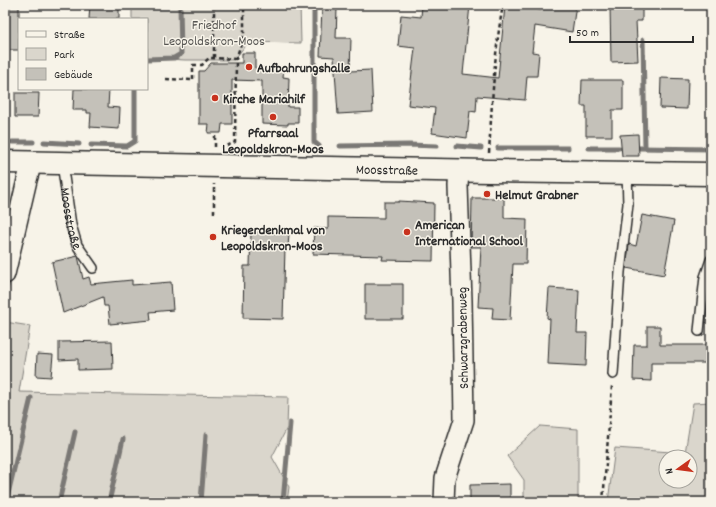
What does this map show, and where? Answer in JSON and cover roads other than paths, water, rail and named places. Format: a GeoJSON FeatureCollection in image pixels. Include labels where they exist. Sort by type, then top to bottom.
{"type":"FeatureCollection","features":[{"type":"Feature","properties":{"kind":"street","name":"Moosstraße"},"geometry":{"type":"LineString","coordinates":[[5,162],[459,171],[711,174]]}},
{"type":"Feature","properties":{"kind":"street"},"geometry":{"type":"LineString","coordinates":[[5,274],[32,162]]}},
{"type":"Feature","properties":{"kind":"street","name":"Schwarzgrabenweg"},"geometry":{"type":"LineString","coordinates":[[444,502],[445,478],[464,420],[458,186],[459,171]]}},
{"type":"Feature","properties":{"kind":"lane","name":"Moosstraße"},"geometry":{"type":"LineString","coordinates":[[62,163],[71,225],[77,245],[94,268]]}},
{"type":"Feature","properties":{"kind":"lane"},"geometry":{"type":"LineString","coordinates":[[613,374],[620,272],[628,204],[627,173]]}},
{"type":"Feature","properties":{"kind":"lane"},"geometry":{"type":"LineString","coordinates":[[699,331],[705,277],[711,260]]}},
{"type":"Feature","properties":{"kind":"waterway"},"geometry":{"type":"LineString","coordinates":[[148,59],[174,58],[181,54],[180,5]]}},
{"type":"Feature","properties":{"kind":"waterway"},"geometry":{"type":"LineString","coordinates":[[314,5],[314,142],[319,146]]}},
{"type":"Feature","properties":{"kind":"waterway"},"geometry":{"type":"LineString","coordinates":[[643,40],[645,148]]}},
{"type":"Feature","properties":{"kind":"waterway"},"geometry":{"type":"LineString","coordinates":[[91,145],[127,146],[135,141],[135,90]]}},
{"type":"Feature","properties":{"kind":"waterway"},"geometry":{"type":"LineString","coordinates":[[12,142],[33,142]]}},
{"type":"Feature","properties":{"kind":"waterway"},"geometry":{"type":"LineString","coordinates":[[44,142],[79,144]]}},
{"type":"Feature","properties":{"kind":"waterway"},"geometry":{"type":"LineString","coordinates":[[340,146],[437,146]]}},
{"type":"Feature","properties":{"kind":"waterway"},"geometry":{"type":"LineString","coordinates":[[457,146],[481,148]]}},
{"type":"Feature","properties":{"kind":"waterway"},"geometry":{"type":"LineString","coordinates":[[498,148],[568,148]]}},
{"type":"Feature","properties":{"kind":"waterway"},"geometry":{"type":"LineString","coordinates":[[589,148],[619,148]]}},
{"type":"Feature","properties":{"kind":"waterway"},"geometry":{"type":"LineString","coordinates":[[639,148],[711,149]]}},
{"type":"Feature","properties":{"kind":"waterway"},"geometry":{"type":"LineString","coordinates":[[5,294],[9,277]]}},
{"type":"Feature","properties":{"kind":"waterway"},"geometry":{"type":"LineString","coordinates":[[6,502],[31,398]]}},
{"type":"Feature","properties":{"kind":"waterway"},"geometry":{"type":"LineString","coordinates":[[283,502],[290,423]]}},
{"type":"Feature","properties":{"kind":"waterway"},"geometry":{"type":"LineString","coordinates":[[59,502],[75,432]]}},
{"type":"Feature","properties":{"kind":"waterway"},"geometry":{"type":"LineString","coordinates":[[201,502],[206,435]]}},
{"type":"Feature","properties":{"kind":"waterway"},"geometry":{"type":"LineString","coordinates":[[109,502],[123,439]]}},
{"type":"Feature","properties":{"kind":"place","name":"Aufbahrungshalle"},"geometry":{"type":"Point","coordinates":[249,67]}},
{"type":"Feature","properties":{"kind":"place","name":"Kirche Mariahilf"},"geometry":{"type":"Point","coordinates":[215,98]}},
{"type":"Feature","properties":{"kind":"place","name":"Pfarrsaal Leopoldskron-Moos"},"geometry":{"type":"Point","coordinates":[273,117]}},
{"type":"Feature","properties":{"kind":"place","name":"Helmut Grabner"},"geometry":{"type":"Point","coordinates":[487,194]}},
{"type":"Feature","properties":{"kind":"place","name":"American International School"},"geometry":{"type":"Point","coordinates":[407,232]}},
{"type":"Feature","properties":{"kind":"place","name":"Kriegerdenkmal von Leopoldskron-Moos"},"geometry":{"type":"Point","coordinates":[213,237]}},
{"type":"Feature","properties":{"kind":"park label","name":"Friedhof Leopoldskron-Moos"},"geometry":{"type":"Point","coordinates":[214,32]}}]}
